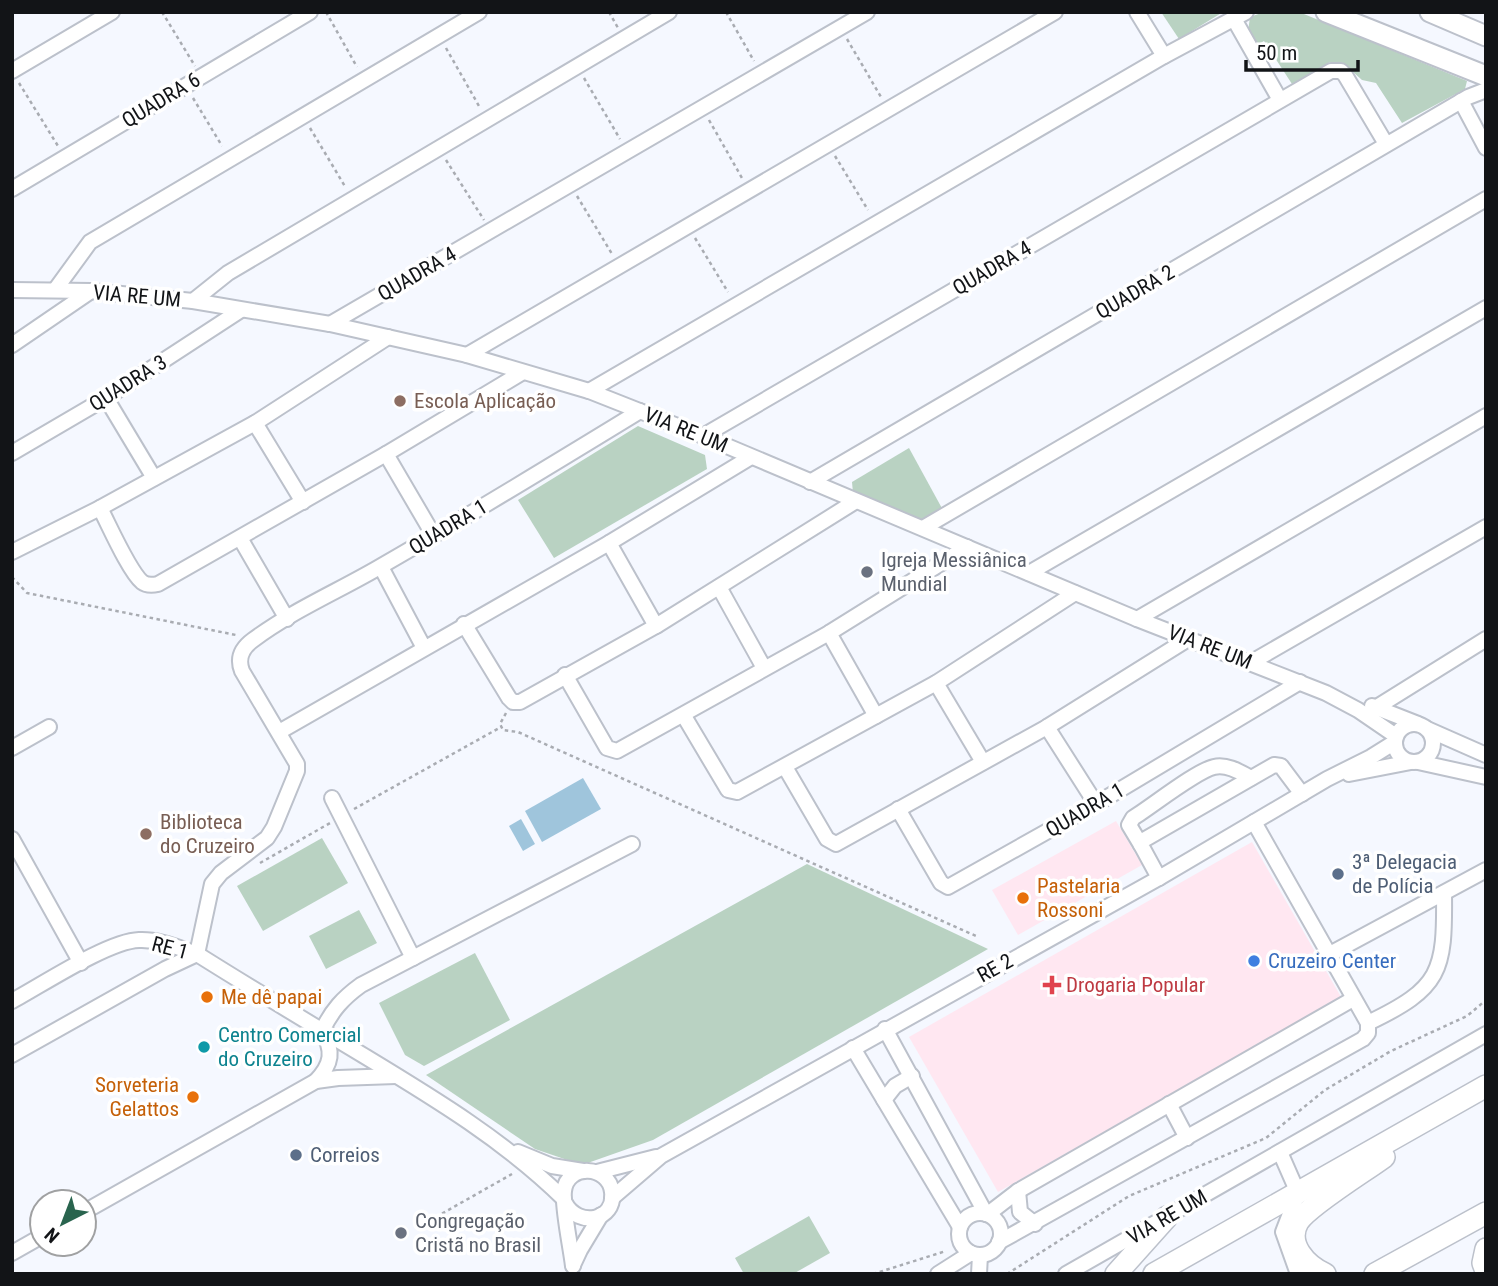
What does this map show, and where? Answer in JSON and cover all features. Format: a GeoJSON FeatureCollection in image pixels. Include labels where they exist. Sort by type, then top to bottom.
{"type":"FeatureCollection","features":[{"type":"Feature","properties":{"kind":"highway"},"geometry":{"type":"LineString","coordinates":[[1154,1274],[1486,1086]]}},
{"type":"Feature","properties":{"kind":"highway"},"geometry":{"type":"LineString","coordinates":[[1325,1274],[1310,1266],[1298,1252],[1294,1235],[1299,1220],[1306,1212],[1453,1105]]}},
{"type":"Feature","properties":{"kind":"highway"},"geometry":{"type":"LineString","coordinates":[[1375,1274],[1486,1213]]}},
{"type":"Feature","properties":{"kind":"highway"},"geometry":{"type":"LineString","coordinates":[[1116,1274],[1167,1217]]}},
{"type":"Feature","properties":{"kind":"highway"},"geometry":{"type":"LineString","coordinates":[[1486,1249],[1483,1263],[1486,1271]]}},
{"type":"Feature","properties":{"kind":"main road"},"geometry":{"type":"LineString","coordinates":[[1326,12],[1483,80]]}},
{"type":"Feature","properties":{"kind":"main road"},"geometry":{"type":"LineString","coordinates":[[1430,12],[1463,18],[1486,36]]}},
{"type":"Feature","properties":{"kind":"street"},"geometry":{"type":"LineString","coordinates":[[16,77],[111,12]]}},
{"type":"Feature","properties":{"kind":"street","name":"QUADRA 6"},"geometry":{"type":"LineString","coordinates":[[12,189],[310,12]]}},
{"type":"Feature","properties":{"kind":"street"},"geometry":{"type":"LineString","coordinates":[[55,290],[90,242],[480,12]]}},
{"type":"Feature","properties":{"kind":"street"},"geometry":{"type":"LineString","coordinates":[[193,301],[228,273],[669,12]]}},
{"type":"Feature","properties":{"kind":"street","name":"QUADRA 4"},"geometry":{"type":"LineString","coordinates":[[330,324],[867,12]]}},
{"type":"Feature","properties":{"kind":"street"},"geometry":{"type":"LineString","coordinates":[[467,355],[888,110],[1032,18],[1055,12]]}},
{"type":"Feature","properties":{"kind":"street"},"geometry":{"type":"LineString","coordinates":[[1137,12],[1164,56]]}},
{"type":"Feature","properties":{"kind":"street"},"geometry":{"type":"LineString","coordinates":[[589,391],[1164,56],[1240,16],[1280,100]]}},
{"type":"Feature","properties":{"kind":"street","name":"QUADRA 4"},"geometry":{"type":"LineString","coordinates":[[703,436],[1331,71],[1341,72],[1386,144]]}},
{"type":"Feature","properties":{"kind":"street"},"geometry":{"type":"LineString","coordinates":[[1483,80],[1465,99],[1486,148]]}},
{"type":"Feature","properties":{"kind":"street","name":"QUADRA 2"},"geometry":{"type":"LineString","coordinates":[[810,482],[1465,99]]}},
{"type":"Feature","properties":{"kind":"street"},"geometry":{"type":"LineString","coordinates":[[923,528],[1486,199]]}},
{"type":"Feature","properties":{"kind":"street","name":"VIA RE UM"},"geometry":{"type":"LineString","coordinates":[[12,290],[91,291],[193,301],[330,324],[467,355],[589,391],[703,436],[1137,619],[1374,713],[1424,727],[1483,751]]}},
{"type":"Feature","properties":{"kind":"street"},"geometry":{"type":"LineString","coordinates":[[12,345],[91,291]]}},
{"type":"Feature","properties":{"kind":"street"},"geometry":{"type":"LineString","coordinates":[[1029,573],[1486,308]]}},
{"type":"Feature","properties":{"kind":"street","name":"QUADRA 3"},"geometry":{"type":"LineString","coordinates":[[12,453],[106,398],[241,310]]}},
{"type":"Feature","properties":{"kind":"street"},"geometry":{"type":"LineString","coordinates":[[12,551],[100,508],[255,423],[388,337]]}},
{"type":"Feature","properties":{"kind":"street"},"geometry":{"type":"LineString","coordinates":[[100,508],[135,573],[143,583],[159,584],[523,372]]}},
{"type":"Feature","properties":{"kind":"street"},"geometry":{"type":"LineString","coordinates":[[106,398],[154,478]]}},
{"type":"Feature","properties":{"kind":"street","name":"QUADRA 1"},"geometry":{"type":"LineString","coordinates":[[253,640],[434,536],[640,411]]}},
{"type":"Feature","properties":{"kind":"street"},"geometry":{"type":"LineString","coordinates":[[1137,619],[1486,416]]}},
{"type":"Feature","properties":{"kind":"street"},"geometry":{"type":"LineString","coordinates":[[255,423],[303,502]]}},
{"type":"Feature","properties":{"kind":"street"},"geometry":{"type":"LineString","coordinates":[[386,454],[434,536]]}},
{"type":"Feature","properties":{"kind":"street"},"geometry":{"type":"LineString","coordinates":[[279,732],[609,543],[751,457]]}},
{"type":"Feature","properties":{"kind":"street"},"geometry":{"type":"LineString","coordinates":[[464,625],[513,702],[520,702],[656,626],[856,501]]}},
{"type":"Feature","properties":{"kind":"street"},"geometry":{"type":"LineString","coordinates":[[1250,663],[1486,527]]}},
{"type":"Feature","properties":{"kind":"street"},"geometry":{"type":"LineString","coordinates":[[240,538],[287,619]]}},
{"type":"Feature","properties":{"kind":"street"},"geometry":{"type":"LineString","coordinates":[[609,543],[656,626]]}},
{"type":"Feature","properties":{"kind":"street"},"geometry":{"type":"LineString","coordinates":[[565,675],[607,748],[613,752],[684,716],[829,633],[967,547]]}},
{"type":"Feature","properties":{"kind":"street"},"geometry":{"type":"LineString","coordinates":[[381,567],[424,648]]}},
{"type":"Feature","properties":{"kind":"street"},"geometry":{"type":"LineString","coordinates":[[719,587],[764,668]]}},
{"type":"Feature","properties":{"kind":"street"},"geometry":{"type":"LineString","coordinates":[[684,716],[730,792],[737,792],[936,683],[1075,593]]}},
{"type":"Feature","properties":{"kind":"street"},"geometry":{"type":"LineString","coordinates":[[829,633],[876,716]]}},
{"type":"Feature","properties":{"kind":"street"},"geometry":{"type":"LineString","coordinates":[[785,767],[827,839],[836,844],[1047,727],[1188,639]]}},
{"type":"Feature","properties":{"kind":"street"},"geometry":{"type":"LineString","coordinates":[[1371,757],[1381,738],[1374,713],[1486,639]]}},
{"type":"Feature","properties":{"kind":"street"},"geometry":{"type":"LineString","coordinates":[[12,1055],[165,969],[197,954],[212,884],[220,873],[267,838],[274,827],[297,771],[297,764],[239,663],[243,649],[253,640]]}},
{"type":"Feature","properties":{"kind":"street","name":"QUADRA 1"},"geometry":{"type":"LineString","coordinates":[[898,809],[941,883],[948,887],[1096,804],[1300,682]]}},
{"type":"Feature","properties":{"kind":"street"},"geometry":{"type":"LineString","coordinates":[[936,683],[984,762]]}},
{"type":"Feature","properties":{"kind":"street","name":"VIA RE UM"},"geometry":{"type":"LineString","coordinates":[[1374,713],[1395,739]]}},
{"type":"Feature","properties":{"kind":"street"},"geometry":{"type":"LineString","coordinates":[[1415,762],[1431,752],[1433,744],[1424,727],[1413,724],[1405,726],[1395,739],[1398,754],[1415,762],[1486,777]]}},
{"type":"Feature","properties":{"kind":"street"},"geometry":{"type":"LineString","coordinates":[[12,748],[49,727]]}},
{"type":"Feature","properties":{"kind":"street"},"geometry":{"type":"LineString","coordinates":[[1047,727],[1096,804]]}},
{"type":"Feature","properties":{"kind":"street","name":"RE 2"},"geometry":{"type":"LineString","coordinates":[[612,1198],[661,1156],[1159,878],[1327,779],[1371,757],[1395,739]]}},
{"type":"Feature","properties":{"kind":"street","name":"RE 2"},"geometry":{"type":"LineString","coordinates":[[1327,779],[1415,762]]}},
{"type":"Feature","properties":{"kind":"street"},"geometry":{"type":"LineString","coordinates":[[1141,845],[1142,841],[1277,764],[1302,794]]}},
{"type":"Feature","properties":{"kind":"street"},"geometry":{"type":"LineString","coordinates":[[1159,878],[1130,830],[1129,825],[1133,818],[1214,767],[1230,768],[1251,778]]}},
{"type":"Feature","properties":{"kind":"street"},"geometry":{"type":"LineString","coordinates":[[332,797],[413,958]]}},
{"type":"Feature","properties":{"kind":"street"},"geometry":{"type":"LineString","coordinates":[[938,1274],[971,1252],[988,1254],[999,1242],[1363,1039],[1368,1033],[1367,1023],[1330,954],[1254,822]]}},
{"type":"Feature","properties":{"kind":"street"},"geometry":{"type":"LineString","coordinates":[[12,839],[81,963]]}},
{"type":"Feature","properties":{"kind":"street"},"geometry":{"type":"LineString","coordinates":[[98,1204],[316,1081],[327,1069],[331,1059],[329,1043],[323,1031],[331,1012],[361,985],[632,844]]}},
{"type":"Feature","properties":{"kind":"street"},"geometry":{"type":"LineString","coordinates":[[1330,954],[1486,870]]}},
{"type":"Feature","properties":{"kind":"street"},"geometry":{"type":"LineString","coordinates":[[1367,1023],[1397,1009],[1420,993],[1430,982],[1439,963],[1444,941],[1444,893]]}},
{"type":"Feature","properties":{"kind":"street","name":"RE 1"},"geometry":{"type":"LineString","coordinates":[[12,1001],[113,945],[139,940],[164,943],[197,954],[398,1076],[499,1143],[541,1176],[564,1201]]}},
{"type":"Feature","properties":{"kind":"street"},"geometry":{"type":"LineString","coordinates":[[979,1274],[971,1252],[958,1237],[960,1227],[967,1218],[977,1213],[987,1214],[1018,1191],[1353,999]]}},
{"type":"Feature","properties":{"kind":"street"},"geometry":{"type":"LineString","coordinates":[[885,1029],[987,1214],[999,1226],[999,1242]]}},
{"type":"Feature","properties":{"kind":"street","name":"VIA RE UM"},"geometry":{"type":"LineString","coordinates":[[1066,1274],[1486,1034]]}},
{"type":"Feature","properties":{"kind":"street"},"geometry":{"type":"LineString","coordinates":[[853,1048],[960,1227]]}},
{"type":"Feature","properties":{"kind":"street"},"geometry":{"type":"LineString","coordinates":[[316,1081],[338,1077],[398,1076]]}},
{"type":"Feature","properties":{"kind":"street"},"geometry":{"type":"LineString","coordinates":[[884,1100],[895,1086],[912,1076]]}},
{"type":"Feature","properties":{"kind":"street"},"geometry":{"type":"LineString","coordinates":[[1169,1104],[1187,1138]]}},
{"type":"Feature","properties":{"kind":"street","name":"RE 1"},"geometry":{"type":"LineString","coordinates":[[499,1143],[552,1166],[590,1171]]}},
{"type":"Feature","properties":{"kind":"street"},"geometry":{"type":"LineString","coordinates":[[1280,1153],[1298,1193],[1283,1232],[1298,1274]]}},
{"type":"Feature","properties":{"kind":"street","name":"RE 2"},"geometry":{"type":"LineString","coordinates":[[590,1171],[661,1156]]}},
{"type":"Feature","properties":{"kind":"street"},"geometry":{"type":"LineString","coordinates":[[590,1171],[605,1177],[610,1185],[612,1198],[580,1250],[572,1270],[564,1189],[575,1174],[590,1171]]}},
{"type":"Feature","properties":{"kind":"street"},"geometry":{"type":"LineString","coordinates":[[1018,1191],[1020,1212],[1035,1224]]}},
{"type":"Feature","properties":{"kind":"street"},"geometry":{"type":"LineString","coordinates":[[564,1201],[570,1211],[583,1219],[593,1219],[601,1215]]}},
{"type":"Feature","properties":{"kind":"street"},"geometry":{"type":"LineString","coordinates":[[12,1253],[28,1244]]}},
{"type":"Feature","properties":{"kind":"path"},"geometry":{"type":"LineString","coordinates":[[162,12],[201,77]]}},
{"type":"Feature","properties":{"kind":"path"},"geometry":{"type":"LineString","coordinates":[[326,12],[359,71]]}},
{"type":"Feature","properties":{"kind":"path"},"geometry":{"type":"LineString","coordinates":[[726,12],[762,73]]}},
{"type":"Feature","properties":{"kind":"path"},"geometry":{"type":"LineString","coordinates":[[840,27],[888,110]]}},
{"type":"Feature","properties":{"kind":"path"},"geometry":{"type":"LineString","coordinates":[[439,36],[487,120]]}},
{"type":"Feature","properties":{"kind":"path"},"geometry":{"type":"LineString","coordinates":[[577,66],[627,152]]}},
{"type":"Feature","properties":{"kind":"path"},"geometry":{"type":"LineString","coordinates":[[16,77],[65,158]]}},
{"type":"Feature","properties":{"kind":"path"},"geometry":{"type":"LineString","coordinates":[[186,86],[229,160]]}},
{"type":"Feature","properties":{"kind":"path"},"geometry":{"type":"LineString","coordinates":[[702,108],[749,190]]}},
{"type":"Feature","properties":{"kind":"path"},"geometry":{"type":"LineString","coordinates":[[303,117],[353,199]]}},
{"type":"Feature","properties":{"kind":"path"},"geometry":{"type":"LineString","coordinates":[[828,144],[876,224]]}},
{"type":"Feature","properties":{"kind":"path"},"geometry":{"type":"LineString","coordinates":[[439,148],[491,231]]}},
{"type":"Feature","properties":{"kind":"path"},"geometry":{"type":"LineString","coordinates":[[570,184],[619,266]]}},
{"type":"Feature","properties":{"kind":"path"},"geometry":{"type":"LineString","coordinates":[[688,226],[736,306]]}},
{"type":"Feature","properties":{"kind":"path"},"geometry":{"type":"LineString","coordinates":[[12,577],[27,593],[253,640]]}},
{"type":"Feature","properties":{"kind":"path"},"geometry":{"type":"LineString","coordinates":[[513,702],[500,724],[503,730],[518,732],[976,936]]}},
{"type":"Feature","properties":{"kind":"path"},"geometry":{"type":"LineString","coordinates":[[1007,1274],[1129,1196],[1266,1139],[1325,1090],[1391,1051],[1467,1016],[1486,1000]]}},
{"type":"Feature","properties":{"kind":"path"},"geometry":{"type":"LineString","coordinates":[[436,1217],[516,1172]]}},
{"type":"Feature","properties":{"kind":"path"},"geometry":{"type":"LineString","coordinates":[[873,1274],[971,1252]]}},
{"type":"Feature","properties":{"kind":"shaded area"},"geometry":{"type":"Polygon","coordinates":[[[1116,821],[1142,865],[1018,935],[992,890],[1116,821]]]}},
{"type":"Feature","properties":{"kind":"shaded area"},"geometry":{"type":"Polygon","coordinates":[[[1252,842],[1341,997],[998,1192],[909,1037],[1252,842]]]}},
{"type":"Feature","properties":{"kind":"green space"},"geometry":{"type":"Polygon","coordinates":[[[1161,12],[1223,12],[1179,39],[1161,12]]]}},
{"type":"Feature","properties":{"kind":"green space"},"geometry":{"type":"Polygon","coordinates":[[[1264,12],[1299,12],[1467,81],[1465,89],[1402,123],[1376,83],[1362,80],[1343,63],[1330,62],[1292,84],[1264,41],[1257,45],[1248,32],[1250,17],[1264,12]]]}},
{"type":"Feature","properties":{"kind":"green space"},"geometry":{"type":"Polygon","coordinates":[[[638,426],[705,455],[707,469],[554,558],[518,500],[638,426]]]}},
{"type":"Feature","properties":{"kind":"green space"},"geometry":{"type":"Polygon","coordinates":[[[909,448],[944,512],[925,522],[853,493],[852,482],[909,448]]]}},
{"type":"Feature","properties":{"kind":"green space"},"geometry":{"type":"Polygon","coordinates":[[[322,838],[348,883],[263,931],[237,886],[322,838]]]}},
{"type":"Feature","properties":{"kind":"green space"},"geometry":{"type":"Polygon","coordinates":[[[807,864],[988,949],[653,1140],[582,1165],[535,1149],[426,1075],[807,864]]]}},
{"type":"Feature","properties":{"kind":"green space"},"geometry":{"type":"Polygon","coordinates":[[[359,910],[377,943],[326,969],[309,936],[359,910]]]}},
{"type":"Feature","properties":{"kind":"green space"},"geometry":{"type":"Polygon","coordinates":[[[475,953],[510,1020],[424,1066],[405,1055],[379,1003],[475,953]]]}},
{"type":"Feature","properties":{"kind":"green space"},"geometry":{"type":"Polygon","coordinates":[[[809,1216],[830,1253],[793,1274],[744,1274],[735,1258],[809,1216]]]}},
{"type":"Feature","properties":{"kind":"water"},"geometry":{"type":"Polygon","coordinates":[[[583,778],[601,809],[542,842],[525,811],[583,778]]]}},
{"type":"Feature","properties":{"kind":"water"},"geometry":{"type":"Polygon","coordinates":[[[521,819],[535,844],[523,851],[509,826],[521,819]]]}},
{"type":"Feature","properties":{"kind":"place","name":"Escola Aplicação"},"geometry":{"type":"Point","coordinates":[400,401]}},
{"type":"Feature","properties":{"kind":"place","name":"Igreja Messiânica Mundial"},"geometry":{"type":"Point","coordinates":[867,572]}},
{"type":"Feature","properties":{"kind":"place","name":"Biblioteca do Cruzeiro"},"geometry":{"type":"Point","coordinates":[146,834]}},
{"type":"Feature","properties":{"kind":"place","name":"3ª Delegacia de Polícia"},"geometry":{"type":"Point","coordinates":[1338,874]}},
{"type":"Feature","properties":{"kind":"place","name":"Pastelaria Rossoni"},"geometry":{"type":"Point","coordinates":[1023,898]}},
{"type":"Feature","properties":{"kind":"place","name":"Cruzeiro Center"},"geometry":{"type":"Point","coordinates":[1254,961]}},
{"type":"Feature","properties":{"kind":"place","name":"Drogaria Popular"},"geometry":{"type":"Point","coordinates":[1052,985]}},
{"type":"Feature","properties":{"kind":"place","name":"Me dê papai"},"geometry":{"type":"Point","coordinates":[207,997]}},
{"type":"Feature","properties":{"kind":"place","name":"Centro Comercial do Cruzeiro"},"geometry":{"type":"Point","coordinates":[204,1047]}},
{"type":"Feature","properties":{"kind":"place","name":"Sorveteria Gelattos"},"geometry":{"type":"Point","coordinates":[193,1097]}},
{"type":"Feature","properties":{"kind":"place","name":"Correios"},"geometry":{"type":"Point","coordinates":[296,1155]}},
{"type":"Feature","properties":{"kind":"place","name":"Congregação Cristã no Brasil"},"geometry":{"type":"Point","coordinates":[401,1233]}}]}
